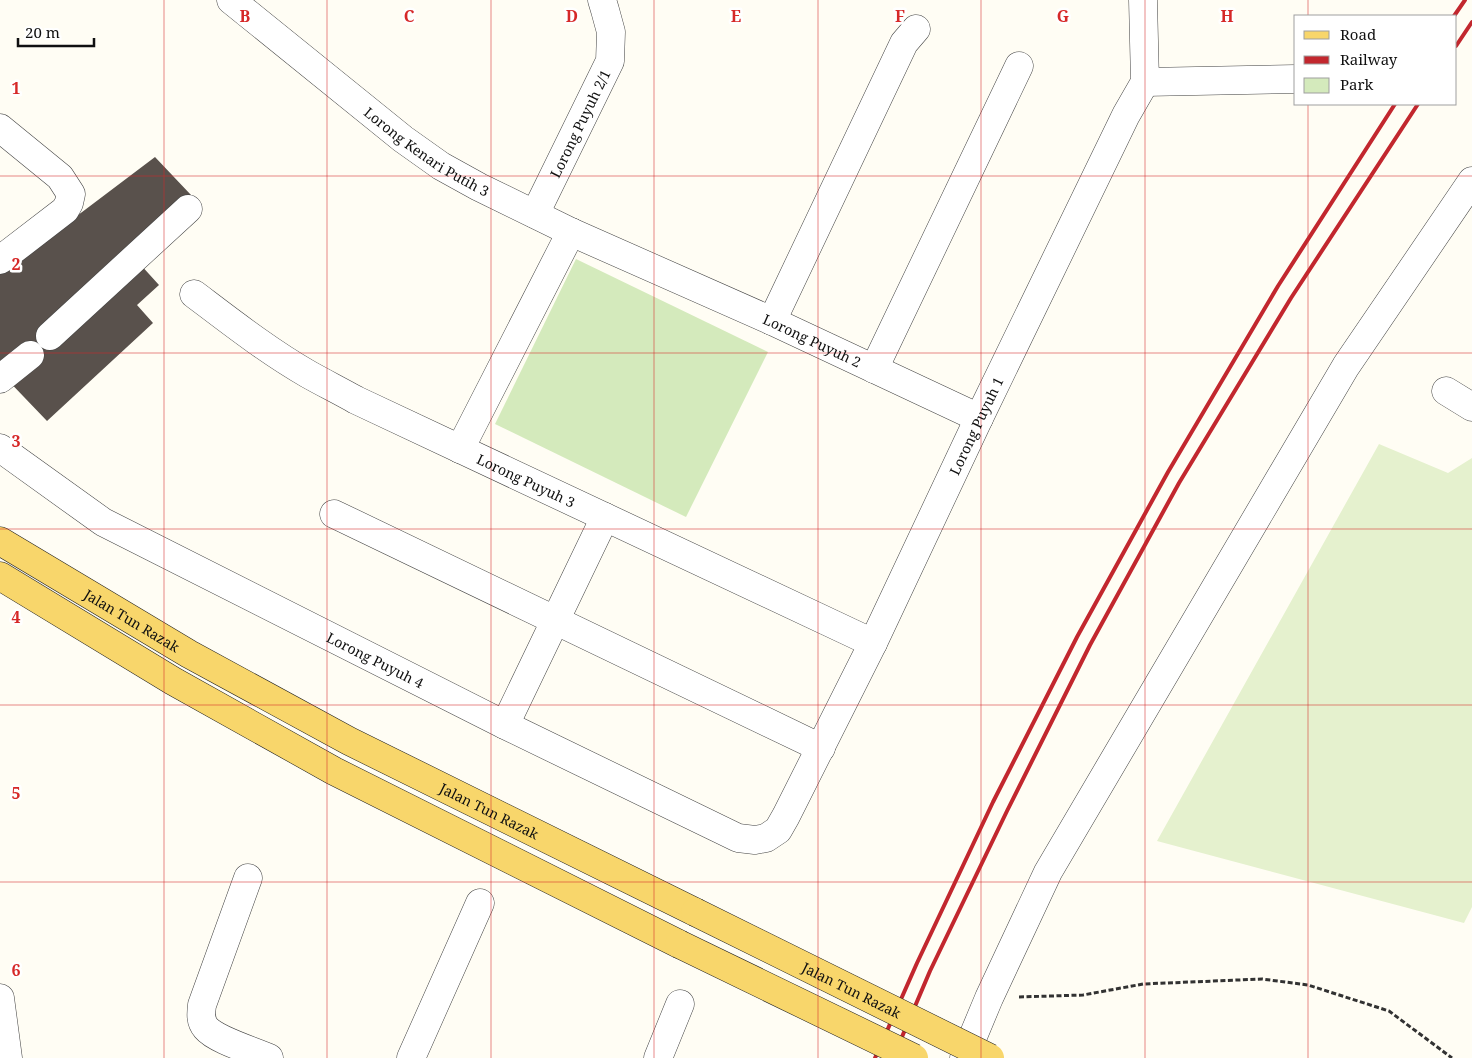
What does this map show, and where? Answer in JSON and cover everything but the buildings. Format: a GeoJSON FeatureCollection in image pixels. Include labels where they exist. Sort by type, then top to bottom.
{"type":"FeatureCollection","features":[{"type":"Feature","properties":{"kind":"main road","name":"Jalan Tun Razak"},"geometry":{"type":"LineString","coordinates":[[0,541],[189,654],[349,741],[990,1058]]}},
{"type":"Feature","properties":{"kind":"main road"},"geometry":{"type":"LineString","coordinates":[[0,576],[173,681],[334,771],[679,944],[914,1058]]}},
{"type":"Feature","properties":{"kind":"street","name":"Lorong Kenari Putih 3"},"geometry":{"type":"LineString","coordinates":[[230,0],[403,139],[441,166],[479,187],[571,232],[644,265]]}},
{"type":"Feature","properties":{"kind":"street","name":"Lorong Puyuh 2/1"},"geometry":{"type":"LineString","coordinates":[[535,214],[610,61],[611,32],[602,0]]}},
{"type":"Feature","properties":{"kind":"street"},"geometry":{"type":"LineString","coordinates":[[1142,0],[1145,82],[1294,79]]}},
{"type":"Feature","properties":{"kind":"street"},"geometry":{"type":"LineString","coordinates":[[772,321],[904,44],[916,29]]}},
{"type":"Feature","properties":{"kind":"street"},"geometry":{"type":"LineString","coordinates":[[874,369],[1020,66]]}},
{"type":"Feature","properties":{"kind":"street","name":"Lorong Puyuh 1"},"geometry":{"type":"LineString","coordinates":[[766,838],[778,830],[821,748],[1126,115],[1145,82]]}},
{"type":"Feature","properties":{"kind":"street"},"geometry":{"type":"LineString","coordinates":[[0,128],[60,178],[71,194],[69,203],[64,210],[0,260]]}},
{"type":"Feature","properties":{"kind":"street"},"geometry":{"type":"LineString","coordinates":[[964,1058],[989,998],[1048,872],[1341,375],[1472,180]]}},
{"type":"Feature","properties":{"kind":"street"},"geometry":{"type":"LineString","coordinates":[[50,336],[188,209]]}},
{"type":"Feature","properties":{"kind":"street"},"geometry":{"type":"LineString","coordinates":[[460,449],[571,232]]}},
{"type":"Feature","properties":{"kind":"street","name":"Lorong Puyuh 2"},"geometry":{"type":"LineString","coordinates":[[644,265],[772,321],[979,418]]}},
{"type":"Feature","properties":{"kind":"street","name":"Lorong Puyuh 3"},"geometry":{"type":"LineString","coordinates":[[194,294],[307,374],[356,400],[873,643]]}},
{"type":"Feature","properties":{"kind":"street"},"geometry":{"type":"LineString","coordinates":[[0,378],[30,355]]}},
{"type":"Feature","properties":{"kind":"street"},"geometry":{"type":"LineString","coordinates":[[1446,391],[1472,407]]}},
{"type":"Feature","properties":{"kind":"street","name":"Lorong Puyuh 4"},"geometry":{"type":"LineString","coordinates":[[0,448],[103,522],[505,725],[738,838],[755,840],[766,838]]}},
{"type":"Feature","properties":{"kind":"street"},"geometry":{"type":"LineString","coordinates":[[334,514],[821,748]]}},
{"type":"Feature","properties":{"kind":"street"},"geometry":{"type":"LineString","coordinates":[[505,725],[605,517]]}},
{"type":"Feature","properties":{"kind":"street"},"geometry":{"type":"LineString","coordinates":[[248,878],[202,1005],[201,1016],[204,1026],[213,1034],[269,1058]]}},
{"type":"Feature","properties":{"kind":"street"},"geometry":{"type":"LineString","coordinates":[[410,1058],[480,903]]}},
{"type":"Feature","properties":{"kind":"street"},"geometry":{"type":"LineString","coordinates":[[0,999],[8,1058]]}},
{"type":"Feature","properties":{"kind":"street"},"geometry":{"type":"LineString","coordinates":[[658,1058],[680,1004]]}},
{"type":"Feature","properties":{"kind":"path"},"geometry":{"type":"LineString","coordinates":[[989,998],[1083,995],[1143,984],[1262,979],[1308,985],[1389,1011],[1452,1058]]}},
{"type":"Feature","properties":{"kind":"green space"},"geometry":{"type":"Polygon","coordinates":[[[576,259],[768,352],[686,517],[495,424],[576,259]]]}},
{"type":"Feature","properties":{"kind":"green space"},"geometry":{"type":"Polygon","coordinates":[[[1379,444],[1448,473],[1472,458],[1472,907],[1464,923],[1157,841],[1379,444]]]}},
{"type":"Feature","properties":{"kind":"railway"},"geometry":{"type":"LineString","coordinates":[[1455,15],[1465,0]]}},
{"type":"Feature","properties":{"kind":"railway"},"geometry":{"type":"LineString","coordinates":[[1457,44],[1472,22]]}},
{"type":"Feature","properties":{"kind":"railway"},"geometry":{"type":"LineString","coordinates":[[875,1058],[917,963],[993,802],[1077,637],[1168,472],[1278,286],[1394,105]]}},
{"type":"Feature","properties":{"kind":"railway"},"geometry":{"type":"LineString","coordinates":[[893,1058],[930,971],[1007,811],[1090,645],[1179,483],[1291,298],[1417,105]]}}]}
